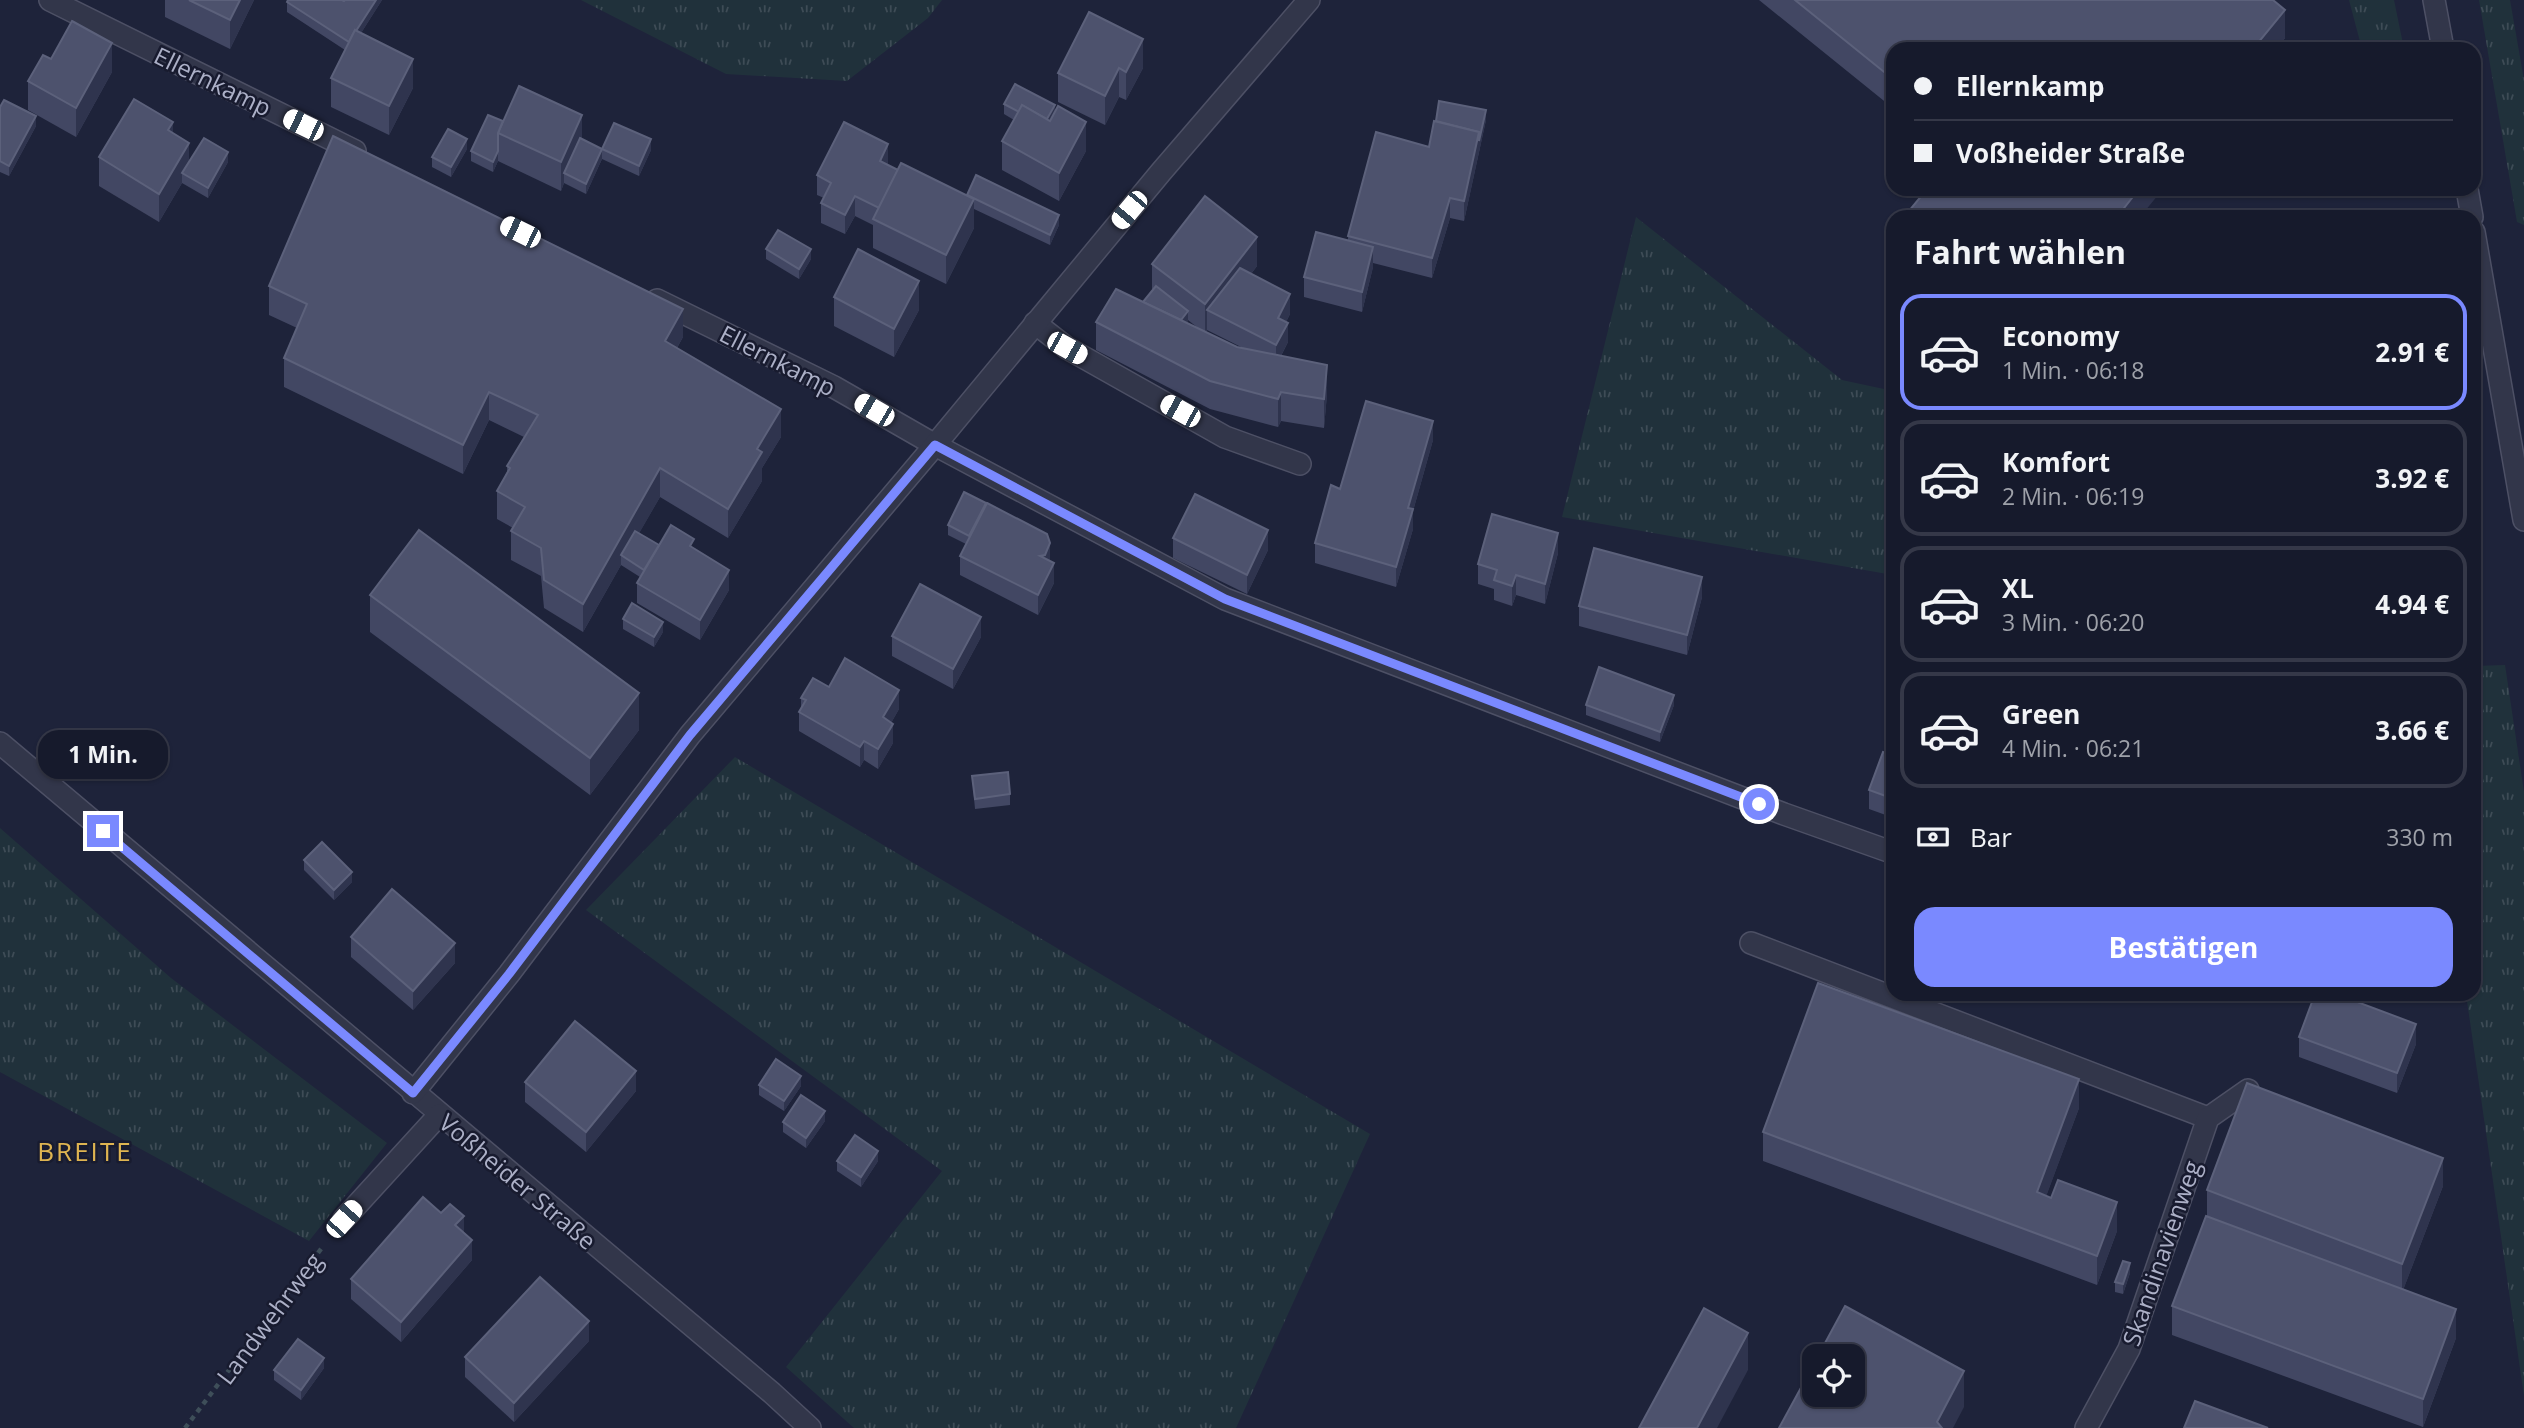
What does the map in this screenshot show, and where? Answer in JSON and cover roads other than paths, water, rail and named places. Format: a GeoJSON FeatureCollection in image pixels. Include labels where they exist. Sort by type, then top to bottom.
{"type":"FeatureCollection","features":[{"type":"Feature","properties":{"kind":"street","name":"Ellernkamp"},"geometry":{"type":"LineString","coordinates":[[50,0],[377,162]]}},
{"type":"Feature","properties":{"kind":"street"},"geometry":{"type":"LineString","coordinates":[[413,1093],[509,974],[690,735],[1152,182],[1309,0]]}},
{"type":"Feature","properties":{"kind":"street"},"geometry":{"type":"LineString","coordinates":[[2434,0],[2442,42]]}},
{"type":"Feature","properties":{"kind":"street"},"geometry":{"type":"LineString","coordinates":[[2481,272],[2524,520]]}},
{"type":"Feature","properties":{"kind":"street","name":"Ellernkamp"},"geometry":{"type":"LineString","coordinates":[[636,289],[834,387],[935,445],[1225,599],[1784,814],[1886,850]]}},
{"type":"Feature","properties":{"kind":"street"},"geometry":{"type":"LineString","coordinates":[[1035,323],[1067,348],[1225,436],[1300,464]]}},
{"type":"Feature","properties":{"kind":"street","name":"Voßheider Straße"},"geometry":{"type":"LineString","coordinates":[[0,743],[772,1393],[810,1428]]}},
{"type":"Feature","properties":{"kind":"street"},"geometry":{"type":"LineString","coordinates":[[1751,943],[1886,995]]}},
{"type":"Feature","properties":{"kind":"street"},"geometry":{"type":"LineString","coordinates":[[1902,1001],[2208,1118],[2248,1090]]}},
{"type":"Feature","properties":{"kind":"street"},"geometry":{"type":"LineString","coordinates":[[344,1219],[439,1115]]}},
{"type":"Feature","properties":{"kind":"street","name":"Skandinavienweg"},"geometry":{"type":"LineString","coordinates":[[2086,1428],[2129,1349],[2208,1118]]}},
{"type":"Feature","properties":{"kind":"district","name":"BREITE"},"geometry":{"type":"Point","coordinates":[85,1151]}}]}
